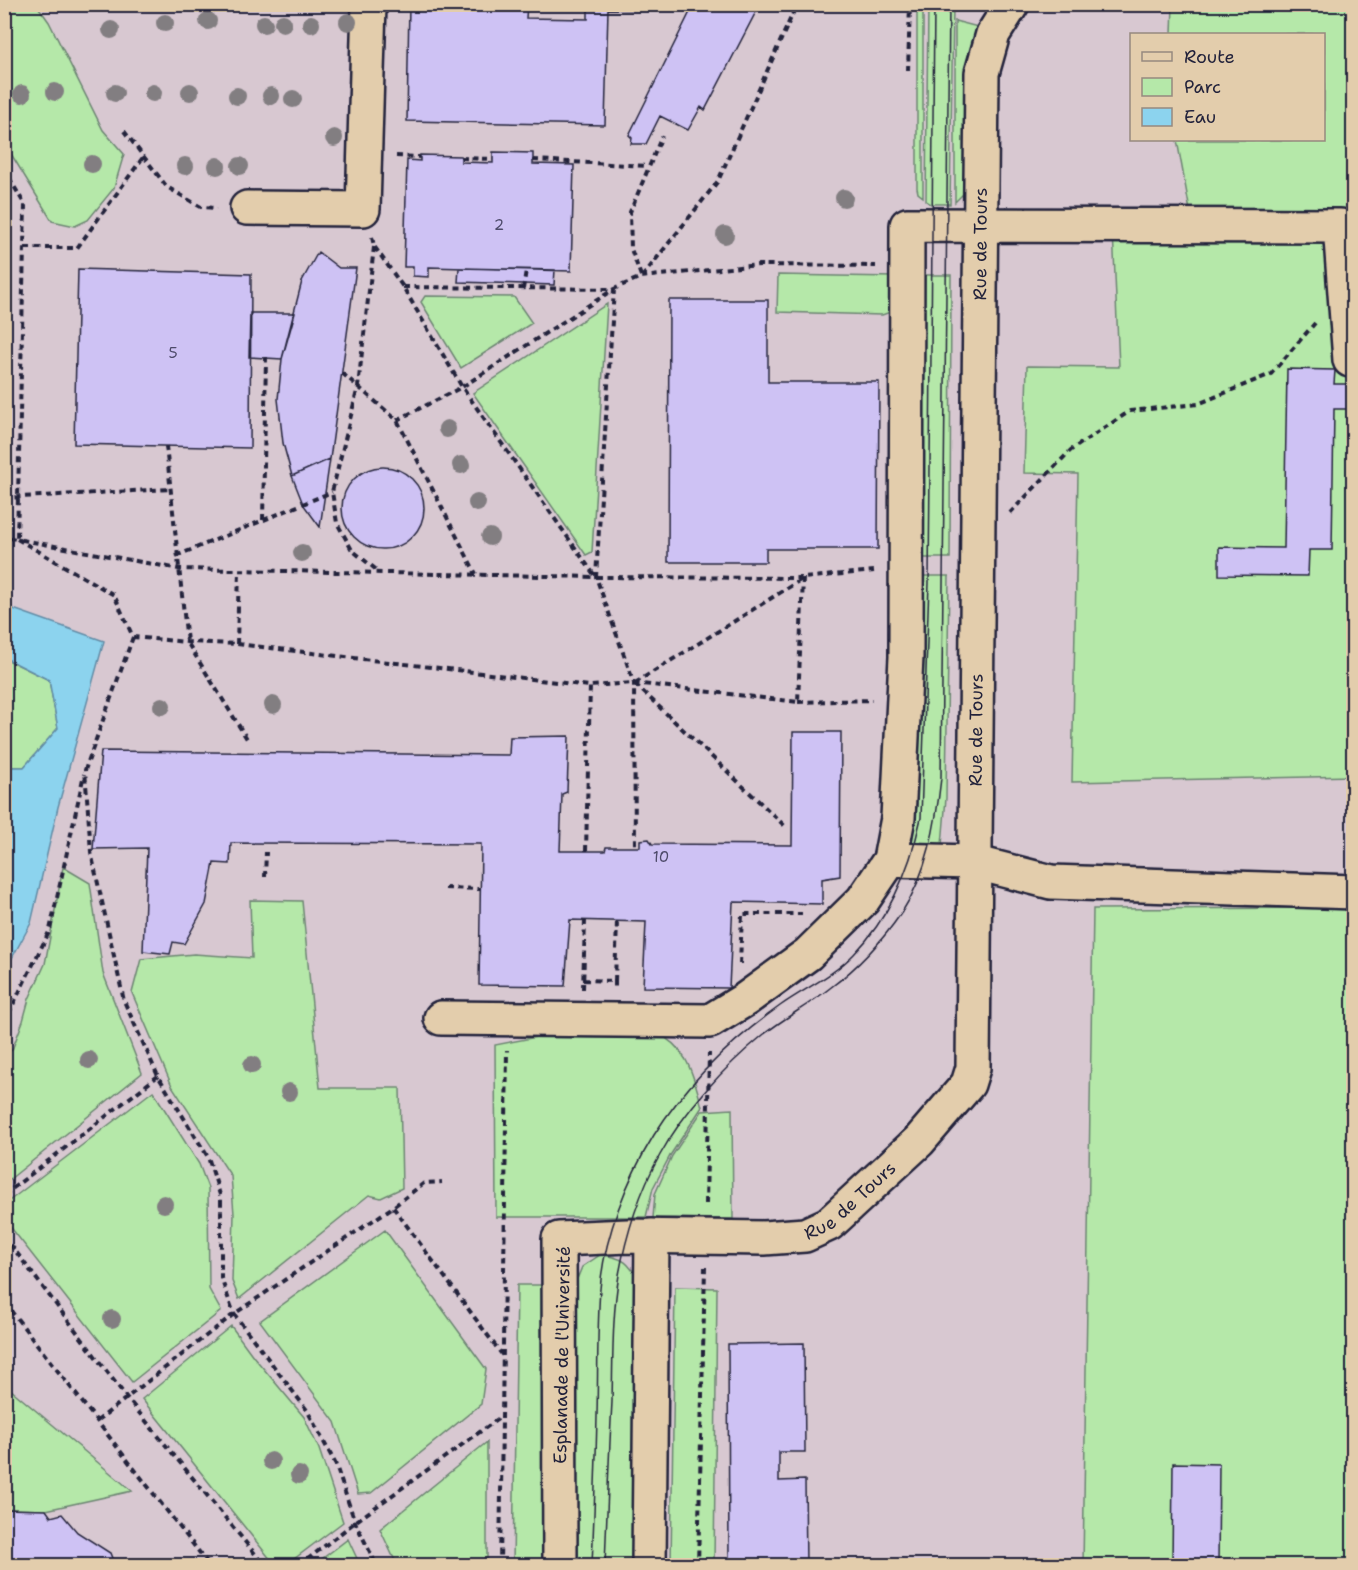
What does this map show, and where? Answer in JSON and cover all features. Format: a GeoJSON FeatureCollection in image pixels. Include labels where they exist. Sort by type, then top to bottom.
{"type":"FeatureCollection","features":[{"type":"Feature","properties":{"kind":"street"},"geometry":{"type":"LineString","coordinates":[[247,208],[363,209],[369,4]]}},
{"type":"Feature","properties":{"kind":"street","name":"Rue de Tours"},"geometry":{"type":"LineString","coordinates":[[652,1236],[764,1238],[805,1235],[829,1224],[919,1141],[968,1084],[973,1068],[973,862],[982,73],[993,34],[1012,4]]}},
{"type":"Feature","properties":{"kind":"street"},"geometry":{"type":"LineString","coordinates":[[441,1018],[710,1021],[746,999],[808,954],[863,900],[890,860],[898,819],[906,657],[907,225],[1340,226],[1350,360]]}},
{"type":"Feature","properties":{"kind":"street"},"geometry":{"type":"LineString","coordinates":[[890,860],[973,862],[1051,882],[1353,892]]}},
{"type":"Feature","properties":{"kind":"street"},"geometry":{"type":"LineString","coordinates":[[649,1566],[652,1236]]}},
{"type":"Feature","properties":{"kind":"street","name":"Esplanade de l'Université"},"geometry":{"type":"LineString","coordinates":[[561,1566],[559,1239],[652,1236]]}},
{"type":"Feature","properties":{"kind":"path"},"geometry":{"type":"LineString","coordinates":[[641,277],[718,181],[797,4]]}},
{"type":"Feature","properties":{"kind":"path"},"geometry":{"type":"LineString","coordinates":[[908,71],[910,4]]}},
{"type":"Feature","properties":{"kind":"path"},"geometry":{"type":"LineString","coordinates":[[124,131],[167,187],[201,207],[247,208]]}},
{"type":"Feature","properties":{"kind":"path"},"geometry":{"type":"LineString","coordinates":[[641,277],[631,249],[630,212],[662,136]]}},
{"type":"Feature","properties":{"kind":"path"},"geometry":{"type":"LineString","coordinates":[[25,248],[77,248],[144,156]]}},
{"type":"Feature","properties":{"kind":"path"},"geometry":{"type":"LineString","coordinates":[[461,158],[493,159]]}},
{"type":"Feature","properties":{"kind":"path"},"geometry":{"type":"LineString","coordinates":[[533,160],[648,166]]}},
{"type":"Feature","properties":{"kind":"path"},"geometry":{"type":"LineString","coordinates":[[4,169],[25,205],[17,538]]}},
{"type":"Feature","properties":{"kind":"path"},"geometry":{"type":"LineString","coordinates":[[380,572],[352,550],[337,523],[332,492],[358,387],[374,246],[403,287],[462,387],[596,577],[634,683],[635,847]]}},
{"type":"Feature","properties":{"kind":"path"},"geometry":{"type":"LineString","coordinates":[[397,420],[462,387],[614,289],[641,277],[759,265],[886,266]]}},
{"type":"Feature","properties":{"kind":"path"},"geometry":{"type":"LineString","coordinates":[[523,289],[526,270]]}},
{"type":"Feature","properties":{"kind":"path"},"geometry":{"type":"LineString","coordinates":[[403,287],[614,289]]}},
{"type":"Feature","properties":{"kind":"path"},"geometry":{"type":"LineString","coordinates":[[596,577],[614,289]]}},
{"type":"Feature","properties":{"kind":"path"},"geometry":{"type":"LineString","coordinates":[[1008,515],[1071,450],[1130,411],[1198,404],[1271,374],[1344,289]]}},
{"type":"Feature","properties":{"kind":"path"},"geometry":{"type":"LineString","coordinates":[[262,520],[266,357]]}},
{"type":"Feature","properties":{"kind":"path"},"geometry":{"type":"LineString","coordinates":[[342,373],[397,420],[476,574]]}},
{"type":"Feature","properties":{"kind":"path"},"geometry":{"type":"LineString","coordinates":[[166,446],[187,642],[249,742]]}},
{"type":"Feature","properties":{"kind":"path"},"geometry":{"type":"LineString","coordinates":[[4,498],[170,489]]}},
{"type":"Feature","properties":{"kind":"path"},"geometry":{"type":"LineString","coordinates":[[176,556],[332,492]]}},
{"type":"Feature","properties":{"kind":"path"},"geometry":{"type":"LineString","coordinates":[[4,537],[179,569],[596,577],[803,578],[906,568]]}},
{"type":"Feature","properties":{"kind":"path"},"geometry":{"type":"LineString","coordinates":[[4,1023],[50,930],[85,770],[133,637],[114,595],[17,538]]}},
{"type":"Feature","properties":{"kind":"path"},"geometry":{"type":"LineString","coordinates":[[237,644],[239,570]]}},
{"type":"Feature","properties":{"kind":"path"},"geometry":{"type":"LineString","coordinates":[[634,683],[803,578]]}},
{"type":"Feature","properties":{"kind":"path"},"geometry":{"type":"LineString","coordinates":[[798,702],[803,578]]}},
{"type":"Feature","properties":{"kind":"path"},"geometry":{"type":"LineString","coordinates":[[133,637],[237,644],[590,686],[634,683],[798,702],[903,700]]}},
{"type":"Feature","properties":{"kind":"path"},"geometry":{"type":"LineString","coordinates":[[634,683],[787,828]]}},
{"type":"Feature","properties":{"kind":"path"},"geometry":{"type":"LineString","coordinates":[[586,851],[590,686]]}},
{"type":"Feature","properties":{"kind":"path"},"geometry":{"type":"LineString","coordinates":[[85,770],[91,852],[124,1000],[158,1076],[208,1156],[221,1198],[221,1278],[234,1314],[308,1410],[335,1463],[354,1522],[377,1566]]}},
{"type":"Feature","properties":{"kind":"path"},"geometry":{"type":"LineString","coordinates":[[265,877],[266,852]]}},
{"type":"Feature","properties":{"kind":"path"},"geometry":{"type":"LineString","coordinates":[[445,888],[480,889]]}},
{"type":"Feature","properties":{"kind":"path"},"geometry":{"type":"LineString","coordinates":[[582,1019],[585,920]]}},
{"type":"Feature","properties":{"kind":"path"},"geometry":{"type":"LineString","coordinates":[[615,981],[616,921]]}},
{"type":"Feature","properties":{"kind":"path"},"geometry":{"type":"LineString","coordinates":[[500,1566],[508,1018]]}},
{"type":"Feature","properties":{"kind":"path"},"geometry":{"type":"LineString","coordinates":[[706,1212],[710,1021]]}},
{"type":"Feature","properties":{"kind":"path"},"geometry":{"type":"LineString","coordinates":[[4,1195],[158,1076]]}},
{"type":"Feature","properties":{"kind":"path"},"geometry":{"type":"LineString","coordinates":[[97,1420],[234,1314],[393,1207],[424,1183],[442,1182]]}},
{"type":"Feature","properties":{"kind":"path"},"geometry":{"type":"LineString","coordinates":[[393,1207],[503,1356]]}},
{"type":"Feature","properties":{"kind":"path"},"geometry":{"type":"LineString","coordinates":[[4,1236],[127,1398],[265,1566]]}},
{"type":"Feature","properties":{"kind":"path"},"geometry":{"type":"LineString","coordinates":[[698,1566],[705,1263]]}},
{"type":"Feature","properties":{"kind":"path"},"geometry":{"type":"LineString","coordinates":[[4,1302],[210,1566]]}},
{"type":"Feature","properties":{"kind":"path"},"geometry":{"type":"LineString","coordinates":[[298,1566],[354,1522],[502,1416]]}},
{"type":"Feature","properties":{"kind":"shaded area"},"geometry":{"type":"Polygon","coordinates":[[[5,5],[1353,5],[1353,1565],[5,1566],[5,5]]]}},
{"type":"Feature","properties":{"kind":"green space"},"geometry":{"type":"Polygon","coordinates":[[[5,4],[37,5],[49,22],[103,130],[124,154],[114,188],[88,220],[75,226],[52,221],[5,144],[5,4]]]}},
{"type":"Feature","properties":{"kind":"green space"},"geometry":{"type":"Polygon","coordinates":[[[917,5],[923,5],[923,197],[918,193],[917,188],[917,5]]]}},
{"type":"Feature","properties":{"kind":"green space"},"geometry":{"type":"Polygon","coordinates":[[[928,5],[953,5],[950,204],[931,204],[926,201],[928,5]]]}},
{"type":"Feature","properties":{"kind":"green space"},"geometry":{"type":"Polygon","coordinates":[[[1173,5],[1353,5],[1353,776],[1072,782],[1078,474],[1024,473],[1027,366],[1119,367],[1113,230],[1193,227],[1177,141],[1325,141],[1325,33],[1172,33],[1173,5]]]}},
{"type":"Feature","properties":{"kind":"green space"},"geometry":{"type":"Polygon","coordinates":[[[955,21],[978,27],[967,85],[964,193],[955,202],[955,21]]]}},
{"type":"Feature","properties":{"kind":"green space"},"geometry":{"type":"Polygon","coordinates":[[[778,275],[895,277],[893,311],[882,315],[777,312],[778,275]]]}},
{"type":"Feature","properties":{"kind":"green space"},"geometry":{"type":"Polygon","coordinates":[[[923,275],[951,275],[950,558],[921,558],[923,275]]]}},
{"type":"Feature","properties":{"kind":"green space"},"geometry":{"type":"Polygon","coordinates":[[[425,296],[514,297],[532,323],[461,368],[421,302],[425,296]]]}},
{"type":"Feature","properties":{"kind":"green space"},"geometry":{"type":"Polygon","coordinates":[[[607,304],[592,552],[586,555],[473,393],[607,304]]]}},
{"type":"Feature","properties":{"kind":"green space"},"geometry":{"type":"Polygon","coordinates":[[[921,576],[949,576],[946,798],[942,845],[909,843],[917,806],[921,576]]]}},
{"type":"Feature","properties":{"kind":"green space"},"geometry":{"type":"Polygon","coordinates":[[[4,658],[49,680],[58,728],[24,767],[5,767],[4,658]]]}},
{"type":"Feature","properties":{"kind":"green space"},"geometry":{"type":"Polygon","coordinates":[[[63,867],[90,883],[103,973],[142,1073],[5,1183],[5,1054],[12,1050],[29,999],[45,964],[63,867]]]}},
{"type":"Feature","properties":{"kind":"green space"},"geometry":{"type":"Polygon","coordinates":[[[250,900],[302,901],[320,1088],[400,1088],[402,1188],[381,1198],[369,1195],[239,1299],[232,1281],[234,1214],[231,1176],[172,1086],[132,993],[141,959],[194,954],[252,958],[250,900]]]}},
{"type":"Feature","properties":{"kind":"green space"},"geometry":{"type":"Polygon","coordinates":[[[1353,908],[1353,1565],[1083,1566],[1093,909],[1353,908]]]}},
{"type":"Feature","properties":{"kind":"green space"},"geometry":{"type":"Polygon","coordinates":[[[654,1032],[675,1045],[682,1053],[692,1073],[702,1107],[671,1154],[653,1188],[646,1217],[496,1217],[495,1045],[558,1033],[654,1032]]]}},
{"type":"Feature","properties":{"kind":"green space"},"geometry":{"type":"Polygon","coordinates":[[[153,1091],[199,1164],[208,1188],[209,1289],[221,1311],[132,1382],[5,1220],[5,1204],[153,1091]]]}},
{"type":"Feature","properties":{"kind":"green space"},"geometry":{"type":"Polygon","coordinates":[[[732,1109],[733,1219],[653,1218],[655,1194],[672,1156],[702,1111],[732,1109]]]}},
{"type":"Feature","properties":{"kind":"green space"},"geometry":{"type":"Polygon","coordinates":[[[385,1230],[486,1369],[481,1404],[371,1493],[358,1494],[335,1422],[260,1321],[385,1230]]]}},
{"type":"Feature","properties":{"kind":"green space"},"geometry":{"type":"Polygon","coordinates":[[[600,1255],[616,1258],[626,1263],[642,1285],[638,1565],[573,1566],[575,1284],[582,1267],[600,1255]]]}},
{"type":"Feature","properties":{"kind":"green space"},"geometry":{"type":"Polygon","coordinates":[[[517,1285],[559,1285],[555,1565],[513,1566],[517,1285]]]}},
{"type":"Feature","properties":{"kind":"green space"},"geometry":{"type":"Polygon","coordinates":[[[675,1287],[717,1288],[714,1565],[671,1565],[675,1287]]]}},
{"type":"Feature","properties":{"kind":"green space"},"geometry":{"type":"Polygon","coordinates":[[[231,1326],[304,1417],[319,1449],[343,1522],[286,1565],[275,1565],[142,1399],[231,1326]]]}},
{"type":"Feature","properties":{"kind":"green space"},"geometry":{"type":"Polygon","coordinates":[[[4,1384],[132,1491],[46,1510],[5,1509],[4,1384]]]}},
{"type":"Feature","properties":{"kind":"green space"},"geometry":{"type":"Polygon","coordinates":[[[487,1442],[487,1565],[397,1565],[380,1529],[487,1442]]]}},
{"type":"Feature","properties":{"kind":"green space"},"geometry":{"type":"Polygon","coordinates":[[[348,1539],[360,1565],[314,1565],[348,1539]]]}},
{"type":"Feature","properties":{"kind":"water"},"geometry":{"type":"Polygon","coordinates":[[[5,208],[7,212],[4,491],[5,208]]]}},
{"type":"Feature","properties":{"kind":"water"},"geometry":{"type":"Polygon","coordinates":[[[5,606],[104,641],[58,807],[31,923],[5,971],[5,767],[24,767],[58,728],[49,680],[5,658],[5,606]]]}},
{"type":"Feature","properties":{"kind":"building"},"geometry":{"type":"Polygon","coordinates":[[[409,4],[527,4],[526,18],[588,19],[588,4],[663,4],[663,10],[608,9],[605,125],[407,121],[409,4]]]}},
{"type":"Feature","properties":{"kind":"building"},"geometry":{"type":"Polygon","coordinates":[[[694,4],[760,4],[705,110],[701,107],[688,130],[660,116],[646,144],[631,144],[632,138],[629,135],[694,4]]]}},
{"type":"Feature","properties":{"kind":"building"},"geometry":{"type":"Polygon","coordinates":[[[493,152],[533,153],[533,164],[574,165],[571,271],[429,267],[429,277],[413,276],[413,267],[404,267],[407,160],[420,161],[420,155],[461,156],[461,162],[493,163],[493,152]]]}},
{"type":"Feature","properties":{"kind":"building"},"geometry":{"type":"Polygon","coordinates":[[[318,252],[339,268],[356,268],[330,459],[292,476],[283,443],[278,399],[282,359],[302,281],[318,252]]]}},
{"type":"Feature","properties":{"kind":"building"},"geometry":{"type":"Polygon","coordinates":[[[459,268],[555,270],[554,285],[458,282],[459,268]]]}},
{"type":"Feature","properties":{"kind":"building"},"geometry":{"type":"Polygon","coordinates":[[[78,269],[251,274],[250,448],[74,444],[78,269]]]}},
{"type":"Feature","properties":{"kind":"building"},"geometry":{"type":"Polygon","coordinates":[[[669,300],[768,300],[768,382],[879,382],[878,549],[766,549],[766,562],[668,562],[669,300]]]}},
{"type":"Feature","properties":{"kind":"building"},"geometry":{"type":"Polygon","coordinates":[[[250,313],[295,313],[282,359],[249,357],[250,313]]]}},
{"type":"Feature","properties":{"kind":"building"},"geometry":{"type":"Polygon","coordinates":[[[1287,369],[1335,370],[1334,384],[1354,384],[1354,409],[1334,409],[1332,550],[1309,550],[1308,576],[1219,575],[1219,547],[1284,548],[1287,369]]]}},
{"type":"Feature","properties":{"kind":"building"},"geometry":{"type":"Polygon","coordinates":[[[330,459],[320,527],[303,504],[292,476],[330,459]]]}},
{"type":"Feature","properties":{"kind":"building"},"geometry":{"type":"Polygon","coordinates":[[[383,467],[399,470],[412,479],[421,492],[424,508],[421,524],[412,537],[399,546],[383,549],[367,546],[354,537],[345,524],[342,508],[345,492],[354,479],[367,470],[383,467]]]}},
{"type":"Feature","properties":{"kind":"building"},"geometry":{"type":"Polygon","coordinates":[[[793,732],[841,732],[840,876],[822,879],[822,904],[733,902],[729,988],[643,987],[646,922],[570,920],[565,986],[479,985],[481,844],[231,843],[230,864],[214,863],[206,904],[184,944],[173,942],[170,954],[143,951],[147,848],[93,849],[101,751],[509,755],[510,737],[569,736],[567,792],[562,794],[560,851],[605,851],[606,847],[640,847],[640,840],[649,839],[652,844],[792,845],[793,732]]]}},
{"type":"Feature","properties":{"kind":"building"},"geometry":{"type":"Polygon","coordinates":[[[804,1343],[805,1452],[779,1452],[779,1481],[805,1480],[806,1566],[729,1566],[728,1344],[804,1343]]]}},
{"type":"Feature","properties":{"kind":"building"},"geometry":{"type":"Polygon","coordinates":[[[1173,1463],[1219,1464],[1218,1566],[1172,1566],[1173,1463]]]}},
{"type":"Feature","properties":{"kind":"building"},"geometry":{"type":"Polygon","coordinates":[[[4,1509],[46,1510],[51,1517],[62,1514],[77,1532],[110,1553],[115,1566],[4,1566],[4,1509]]]}},
{"type":"Feature","properties":{"kind":"tram line"},"geometry":{"type":"LineString","coordinates":[[592,1566],[600,1289],[606,1249],[626,1189],[654,1135],[680,1098],[711,1064],[762,1020],[846,962],[879,924],[905,873],[921,818],[929,583],[934,4]]}},
{"type":"Feature","properties":{"kind":"tram line"},"geometry":{"type":"LineString","coordinates":[[605,1566],[615,1306],[622,1260],[646,1183],[681,1122],[720,1075],[763,1035],[822,994],[860,963],[887,933],[911,897],[924,864],[933,830],[941,778],[949,4]]}}]}
